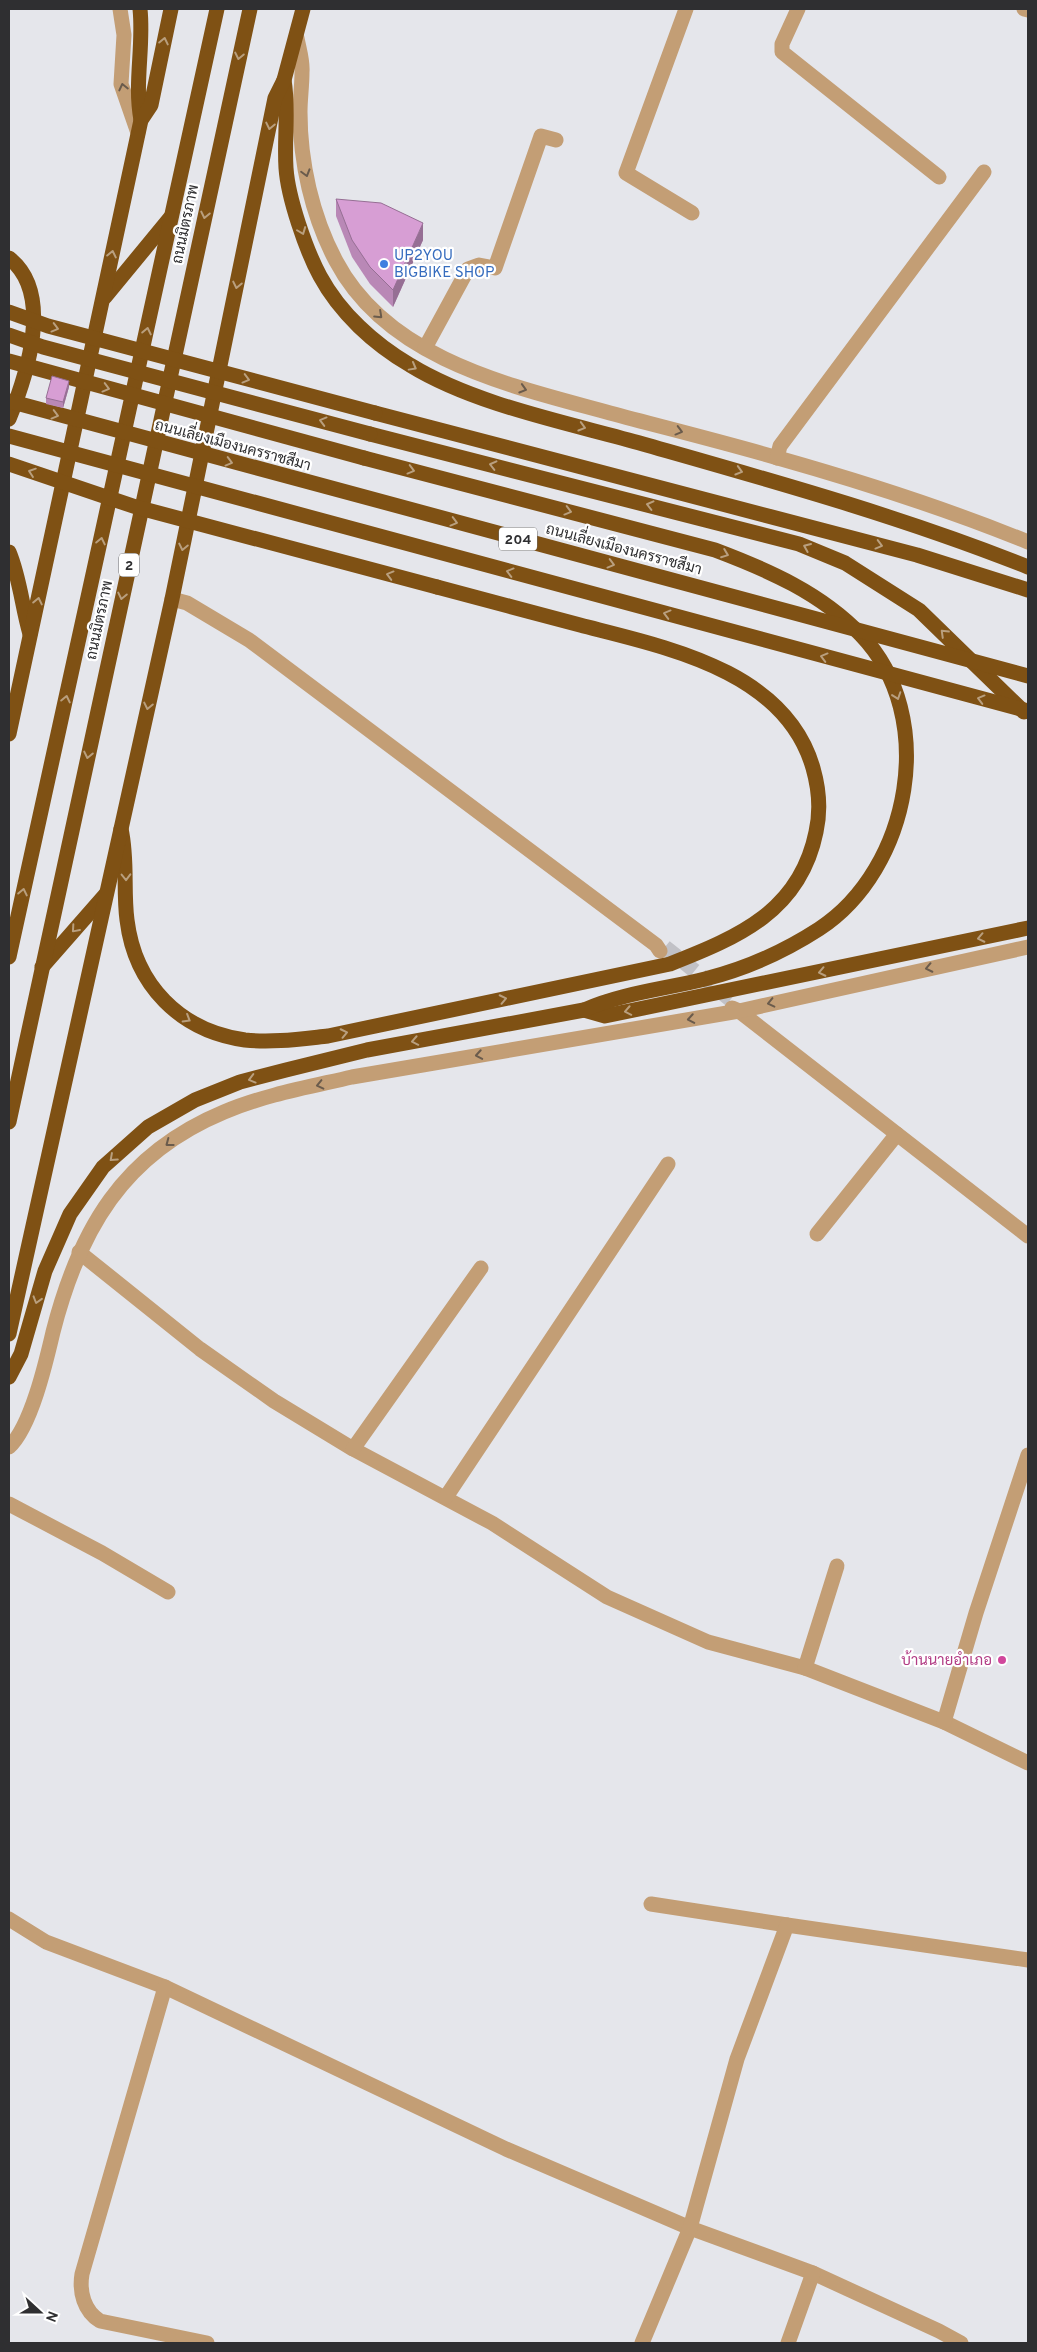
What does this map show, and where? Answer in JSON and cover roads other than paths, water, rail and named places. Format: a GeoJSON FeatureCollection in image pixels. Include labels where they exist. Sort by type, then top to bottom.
{"type":"FeatureCollection","features":[{"type":"Feature","properties":{"kind":"highway"},"geometry":{"type":"LineString","coordinates":[[140,9],[142,32],[137,101],[140,127]]}},
{"type":"Feature","properties":{"kind":"highway"},"geometry":{"type":"LineString","coordinates":[[9,734],[140,127],[151,105],[170,9]]}},
{"type":"Feature","properties":{"kind":"highway","name":"ถนนมิตรภาพ"},"geometry":{"type":"LineString","coordinates":[[9,957],[217,9]]}},
{"type":"Feature","properties":{"kind":"highway","name":"ถนนมิตรภาพ"},"geometry":{"type":"LineString","coordinates":[[9,1122],[250,9]]}},
{"type":"Feature","properties":{"kind":"highway"},"geometry":{"type":"LineString","coordinates":[[9,1334],[172,599],[276,98],[284,80],[297,38],[303,9]]}},
{"type":"Feature","properties":{"kind":"highway"},"geometry":{"type":"LineString","coordinates":[[284,80],[287,101],[284,128],[286,171],[299,225],[320,276],[343,310],[371,339],[411,366],[454,388],[515,408],[787,485],[988,551],[1028,567]]}},
{"type":"Feature","properties":{"kind":"highway"},"geometry":{"type":"LineString","coordinates":[[102,300],[172,216]]}},
{"type":"Feature","properties":{"kind":"highway"},"geometry":{"type":"LineString","coordinates":[[9,258],[18,265],[27,285],[34,317],[31,353],[21,389],[9,419]]}},
{"type":"Feature","properties":{"kind":"highway"},"geometry":{"type":"LineString","coordinates":[[9,312],[48,326],[917,555],[1028,590]]}},
{"type":"Feature","properties":{"kind":"highway"},"geometry":{"type":"LineString","coordinates":[[9,335],[43,347],[370,434],[790,542],[836,560],[919,610],[1028,716]]}},
{"type":"Feature","properties":{"kind":"highway"},"geometry":{"type":"LineString","coordinates":[[9,361],[364,458],[715,550],[767,570],[814,596],[861,634],[884,663],[899,700],[908,745],[906,783],[896,825],[883,856],[854,899],[821,927],[781,952],[707,979],[602,1002],[584,1010],[367,1050],[240,1082],[195,1100],[148,1127],[103,1167],[70,1214],[46,1271],[21,1354],[9,1377]]}},
{"type":"Feature","properties":{"kind":"highway","name":"ถนนเลี่ยงเมืองนครราชสีมา"},"geometry":{"type":"LineString","coordinates":[[9,401],[1028,676]]}},
{"type":"Feature","properties":{"kind":"highway","name":"204"},"geometry":{"type":"LineString","coordinates":[[9,436],[1028,712]]}},
{"type":"Feature","properties":{"kind":"highway"},"geometry":{"type":"LineString","coordinates":[[9,464],[136,507],[637,640],[694,658],[738,678],[771,702],[794,728],[810,756],[818,788],[819,820],[812,853],[791,890],[758,924],[715,946],[670,964],[328,1036],[281,1041],[245,1040],[208,1032],[177,1013],[154,990],[136,960],[127,920],[126,850],[121,829]]}},
{"type":"Feature","properties":{"kind":"highway"},"geometry":{"type":"LineString","coordinates":[[9,552],[16,570],[22,604],[31,635]]}},
{"type":"Feature","properties":{"kind":"highway"},"geometry":{"type":"LineString","coordinates":[[42,968],[107,893]]}},
{"type":"Feature","properties":{"kind":"highway"},"geometry":{"type":"LineString","coordinates":[[584,1010],[604,1016],[1028,928]]}},
{"type":"Feature","properties":{"kind":"street"},"geometry":{"type":"LineString","coordinates":[[120,9],[124,35],[121,84],[140,127]]}},
{"type":"Feature","properties":{"kind":"street"},"geometry":{"type":"LineString","coordinates":[[686,9],[626,173],[692,213]]}},
{"type":"Feature","properties":{"kind":"street"},"geometry":{"type":"LineString","coordinates":[[798,9],[782,44],[782,52],[939,178]]}},
{"type":"Feature","properties":{"kind":"street"},"geometry":{"type":"LineString","coordinates":[[1024,9],[1028,10]]}},
{"type":"Feature","properties":{"kind":"street"},"geometry":{"type":"LineString","coordinates":[[297,38],[303,70],[300,112],[303,164],[318,217],[336,261],[358,295],[387,322],[425,348],[465,368],[521,389],[776,458],[906,498],[1028,542]]}},
{"type":"Feature","properties":{"kind":"street"},"geometry":{"type":"LineString","coordinates":[[425,348],[468,269],[479,265],[495,268],[541,136],[556,140]]}},
{"type":"Feature","properties":{"kind":"street"},"geometry":{"type":"LineString","coordinates":[[776,458],[780,446],[984,172]]}},
{"type":"Feature","properties":{"kind":"street"},"geometry":{"type":"LineString","coordinates":[[172,599],[187,603],[250,640],[660,947]]}},
{"type":"Feature","properties":{"kind":"street"},"geometry":{"type":"LineString","coordinates":[[9,1447],[18,1438],[44,1370],[62,1295],[79,1252],[106,1202],[142,1163],[183,1133],[225,1112],[290,1092],[352,1077],[735,1007],[1028,947]]}},
{"type":"Feature","properties":{"kind":"street"},"geometry":{"type":"LineString","coordinates":[[735,1007],[1028,1236]]}},
{"type":"Feature","properties":{"kind":"street"},"geometry":{"type":"LineString","coordinates":[[818,1234],[897,1134]]}},
{"type":"Feature","properties":{"kind":"street"},"geometry":{"type":"LineString","coordinates":[[446,1497],[668,1164]]}},
{"type":"Feature","properties":{"kind":"street"},"geometry":{"type":"LineString","coordinates":[[79,1252],[200,1349],[274,1401],[353,1449],[492,1522],[607,1597],[708,1642],[805,1668],[944,1722],[1028,1763]]}},
{"type":"Feature","properties":{"kind":"street"},"geometry":{"type":"LineString","coordinates":[[353,1449],[481,1268]]}},
{"type":"Feature","properties":{"kind":"street"},"geometry":{"type":"LineString","coordinates":[[944,1722],[976,1613],[1028,1455]]}},
{"type":"Feature","properties":{"kind":"street"},"geometry":{"type":"LineString","coordinates":[[9,1504],[102,1553],[168,1592]]}},
{"type":"Feature","properties":{"kind":"street"},"geometry":{"type":"LineString","coordinates":[[805,1668],[837,1566]]}},
{"type":"Feature","properties":{"kind":"street"},"geometry":{"type":"LineString","coordinates":[[651,1904],[787,1926],[1028,1960]]}},
{"type":"Feature","properties":{"kind":"street"},"geometry":{"type":"LineString","coordinates":[[9,1919],[46,1942],[165,1987],[506,2149],[690,2228],[813,2273],[940,2331],[961,2343]]}},
{"type":"Feature","properties":{"kind":"street"},"geometry":{"type":"LineString","coordinates":[[642,2343],[690,2228],[737,2059],[787,1926]]}},
{"type":"Feature","properties":{"kind":"street"},"geometry":{"type":"LineString","coordinates":[[165,1987],[82,2274],[82,2292],[89,2311],[100,2321],[207,2343]]}},
{"type":"Feature","properties":{"kind":"street"},"geometry":{"type":"LineString","coordinates":[[788,2343],[813,2273]]}},
{"type":"Feature","properties":{"kind":"tunnel"},"geometry":{"type":"LineString","coordinates":[[665,947],[736,1004]]}},
{"type":"Feature","properties":{"kind":"place","name":"UP2YOU BIGBIKE SHOP"},"geometry":{"type":"Point","coordinates":[384,264]}},
{"type":"Feature","properties":{"kind":"place","name":"บ้านนายอำเภอ"},"geometry":{"type":"Point","coordinates":[1002,1660]}}]}
